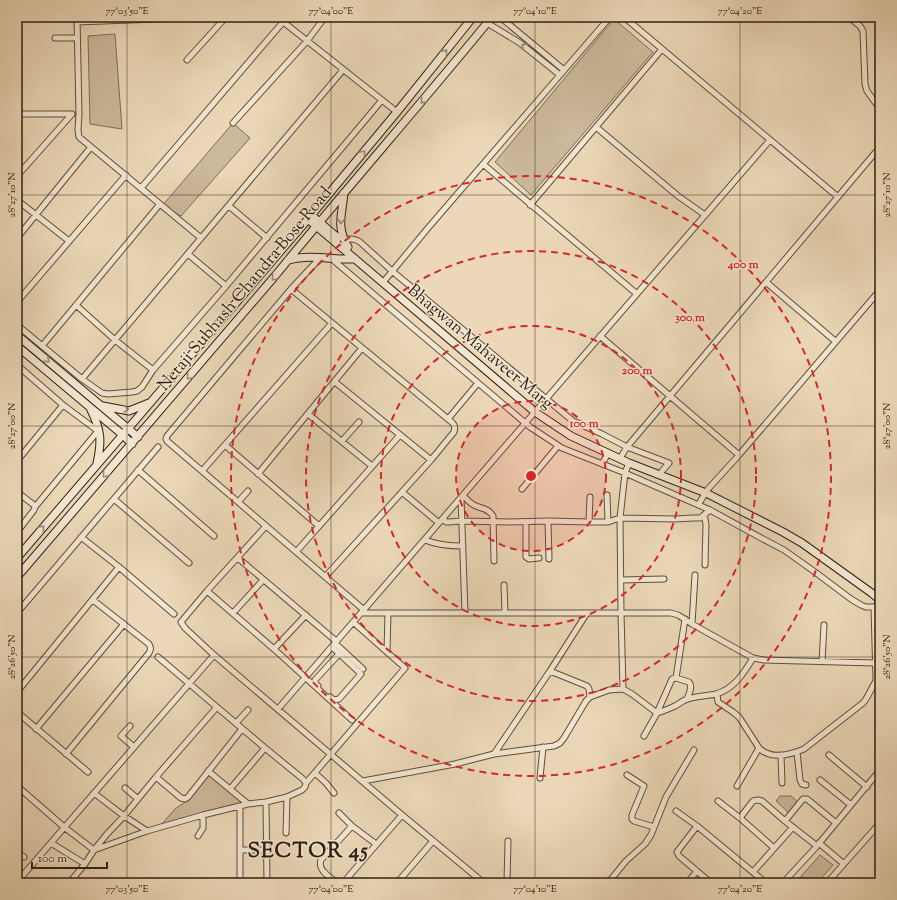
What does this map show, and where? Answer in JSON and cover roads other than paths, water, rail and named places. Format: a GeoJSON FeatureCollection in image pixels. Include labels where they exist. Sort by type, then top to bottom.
{"type":"FeatureCollection","features":[{"type":"Feature","properties":{"kind":"street"},"geometry":{"type":"LineString","coordinates":[[187,60],[226,17]]}},
{"type":"Feature","properties":{"kind":"street"},"geometry":{"type":"LineString","coordinates":[[277,17],[397,112]]}},
{"type":"Feature","properties":{"kind":"street"},"geometry":{"type":"LineString","coordinates":[[233,123],[306,41],[325,17]]}},
{"type":"Feature","properties":{"kind":"street","name":"Netaji Subhash Chandra Bose Road"},"geometry":{"type":"LineString","coordinates":[[17,558],[309,217],[397,112],[473,17]]}},
{"type":"Feature","properties":{"kind":"street"},"geometry":{"type":"LineString","coordinates":[[500,17],[564,70]]}},
{"type":"Feature","properties":{"kind":"street"},"geometry":{"type":"LineString","coordinates":[[385,280],[610,17]]}},
{"type":"Feature","properties":{"kind":"street"},"geometry":{"type":"LineString","coordinates":[[624,17],[838,197]]}},
{"type":"Feature","properties":{"kind":"street"},"geometry":{"type":"LineString","coordinates":[[849,17],[863,30],[865,84],[867,91],[880,110]]}},
{"type":"Feature","properties":{"kind":"street"},"geometry":{"type":"LineString","coordinates":[[183,18],[77,19],[78,130],[79,137],[201,238]]}},
{"type":"Feature","properties":{"kind":"street"},"geometry":{"type":"LineString","coordinates":[[490,20],[560,75]]}},
{"type":"Feature","properties":{"kind":"street","name":"Netaji Subhash Chandra Bose Road"},"geometry":{"type":"LineString","coordinates":[[17,577],[438,84],[490,20]]}},
{"type":"Feature","properties":{"kind":"street"},"geometry":{"type":"LineString","coordinates":[[141,188],[283,22]]}},
{"type":"Feature","properties":{"kind":"street"},"geometry":{"type":"LineString","coordinates":[[55,38],[77,38]]}},
{"type":"Feature","properties":{"kind":"street"},"geometry":{"type":"LineString","coordinates":[[530,205],[662,49]]}},
{"type":"Feature","properties":{"kind":"street"},"geometry":{"type":"LineString","coordinates":[[82,379],[343,70]]}},
{"type":"Feature","properties":{"kind":"street"},"geometry":{"type":"LineString","coordinates":[[17,324],[82,379],[102,393],[108,394],[137,391],[142,387],[152,370],[267,238],[382,100]]}},
{"type":"Feature","properties":{"kind":"street"},"geometry":{"type":"LineString","coordinates":[[17,114],[78,114]]}},
{"type":"Feature","properties":{"kind":"street"},"geometry":{"type":"LineString","coordinates":[[17,176],[72,114]]}},
{"type":"Feature","properties":{"kind":"street"},"geometry":{"type":"LineString","coordinates":[[596,127],[678,196],[705,215]]}},
{"type":"Feature","properties":{"kind":"street"},"geometry":{"type":"LineString","coordinates":[[278,709],[770,140]]}},
{"type":"Feature","properties":{"kind":"street"},"geometry":{"type":"LineString","coordinates":[[17,238],[91,147]]}},
{"type":"Feature","properties":{"kind":"street"},"geometry":{"type":"LineString","coordinates":[[622,455],[627,447],[880,147]]}},
{"type":"Feature","properties":{"kind":"street"},"geometry":{"type":"LineString","coordinates":[[483,164],[637,294]]}},
{"type":"Feature","properties":{"kind":"street"},"geometry":{"type":"LineString","coordinates":[[346,172],[355,180]]}},
{"type":"Feature","properties":{"kind":"street"},"geometry":{"type":"LineString","coordinates":[[17,302],[126,175]]}},
{"type":"Feature","properties":{"kind":"street"},"geometry":{"type":"LineString","coordinates":[[344,193],[340,223],[341,231],[348,247]]}},
{"type":"Feature","properties":{"kind":"street"},"geometry":{"type":"LineString","coordinates":[[17,200],[69,241]]}},
{"type":"Feature","properties":{"kind":"street"},"geometry":{"type":"LineString","coordinates":[[42,346],[160,204]]}},
{"type":"Feature","properties":{"kind":"street"},"geometry":{"type":"LineString","coordinates":[[229,206],[267,238]]}},
{"type":"Feature","properties":{"kind":"street","name":"Bhagwan Mahaveer Marg"},"geometry":{"type":"LineString","coordinates":[[309,217],[348,247],[536,410],[573,433],[707,491],[779,526],[805,540],[880,594]]}},
{"type":"Feature","properties":{"kind":"street","name":"Bhagwan Mahaveer Marg"},"geometry":{"type":"LineString","coordinates":[[318,224],[355,259],[536,410],[571,436],[629,463],[707,491],[802,544],[873,594],[880,601]]}},
{"type":"Feature","properties":{"kind":"street"},"geometry":{"type":"LineString","coordinates":[[344,240],[357,239],[392,271],[573,421],[627,447],[669,463],[662,471]]}},
{"type":"Feature","properties":{"kind":"street"},"geometry":{"type":"LineString","coordinates":[[188,254],[226,286]]}},
{"type":"Feature","properties":{"kind":"street"},"geometry":{"type":"LineString","coordinates":[[288,260],[303,258],[355,259]]}},
{"type":"Feature","properties":{"kind":"street"},"geometry":{"type":"LineString","coordinates":[[320,258],[291,289],[167,436],[167,441],[326,577],[363,612],[671,613],[678,614],[692,624],[753,658],[764,660],[875,663]]}},
{"type":"Feature","properties":{"kind":"street"},"geometry":{"type":"LineString","coordinates":[[331,258],[525,423],[558,446],[626,473],[710,510],[784,550],[857,603],[866,607],[874,607],[878,605],[880,601]]}},
{"type":"Feature","properties":{"kind":"street"},"geometry":{"type":"LineString","coordinates":[[766,282],[835,341]]}},
{"type":"Feature","properties":{"kind":"street"},"geometry":{"type":"LineString","coordinates":[[291,289],[454,424],[455,428],[454,432],[431,460],[326,577]]}},
{"type":"Feature","properties":{"kind":"street"},"geometry":{"type":"LineString","coordinates":[[698,505],[707,491],[880,290]]}},
{"type":"Feature","properties":{"kind":"street"},"geometry":{"type":"LineString","coordinates":[[76,305],[115,340],[152,370]]}},
{"type":"Feature","properties":{"kind":"street"},"geometry":{"type":"LineString","coordinates":[[202,471],[332,323]]}},
{"type":"Feature","properties":{"kind":"street"},"geometry":{"type":"LineString","coordinates":[[17,335],[101,406],[125,432],[132,444]]}},
{"type":"Feature","properties":{"kind":"street"},"geometry":{"type":"LineString","coordinates":[[600,336],[739,455]]}},
{"type":"Feature","properties":{"kind":"street"},"geometry":{"type":"LineString","coordinates":[[17,346],[89,406],[125,432],[138,437]]}},
{"type":"Feature","properties":{"kind":"street"},"geometry":{"type":"LineString","coordinates":[[258,474],[362,348]]}},
{"type":"Feature","properties":{"kind":"street"},"geometry":{"type":"LineString","coordinates":[[17,365],[63,405],[98,431],[35,507],[17,532]]}},
{"type":"Feature","properties":{"kind":"street"},"geometry":{"type":"LineString","coordinates":[[335,382],[431,460]]}},
{"type":"Feature","properties":{"kind":"street"},"geometry":{"type":"LineString","coordinates":[[448,419],[478,383]]}},
{"type":"Feature","properties":{"kind":"street"},"geometry":{"type":"LineString","coordinates":[[101,406],[129,411],[150,403]]}},
{"type":"Feature","properties":{"kind":"street"},"geometry":{"type":"LineString","coordinates":[[17,461],[63,405]]}},
{"type":"Feature","properties":{"kind":"street"},"geometry":{"type":"LineString","coordinates":[[89,406],[97,422],[100,433],[99,453],[96,465]]}},
{"type":"Feature","properties":{"kind":"street"},"geometry":{"type":"LineString","coordinates":[[308,414],[372,466]]}},
{"type":"Feature","properties":{"kind":"street"},"geometry":{"type":"LineString","coordinates":[[342,441],[359,422]]}},
{"type":"Feature","properties":{"kind":"street"},"geometry":{"type":"LineString","coordinates":[[296,552],[400,435]]}},
{"type":"Feature","properties":{"kind":"street"},"geometry":{"type":"LineString","coordinates":[[225,445],[319,526]]}},
{"type":"Feature","properties":{"kind":"street"},"geometry":{"type":"LineString","coordinates":[[17,613],[158,446]]}},
{"type":"Feature","properties":{"kind":"street"},"geometry":{"type":"LineString","coordinates":[[522,489],[558,446]]}},
{"type":"Feature","properties":{"kind":"street"},"geometry":{"type":"LineString","coordinates":[[602,464],[608,453]]}},
{"type":"Feature","properties":{"kind":"street"},"geometry":{"type":"LineString","coordinates":[[623,689],[620,518],[626,473],[629,463]]}},
{"type":"Feature","properties":{"kind":"street"},"geometry":{"type":"LineString","coordinates":[[138,470],[214,536]]}},
{"type":"Feature","properties":{"kind":"street"},"geometry":{"type":"LineString","coordinates":[[238,502],[248,490]]}},
{"type":"Feature","properties":{"kind":"street"},"geometry":{"type":"LineString","coordinates":[[17,492],[35,507]]}},
{"type":"Feature","properties":{"kind":"street"},"geometry":{"type":"LineString","coordinates":[[402,492],[441,521],[446,522],[608,522],[620,518],[700,518],[710,510]]}},
{"type":"Feature","properties":{"kind":"street"},"geometry":{"type":"LineString","coordinates":[[607,495],[608,522]]}},
{"type":"Feature","properties":{"kind":"street"},"geometry":{"type":"LineString","coordinates":[[462,496],[465,613]]}},
{"type":"Feature","properties":{"kind":"street"},"geometry":{"type":"LineString","coordinates":[[462,496],[474,505],[490,511],[493,516],[494,561]]}},
{"type":"Feature","properties":{"kind":"street"},"geometry":{"type":"LineString","coordinates":[[589,522],[590,497]]}},
{"type":"Feature","properties":{"kind":"street"},"geometry":{"type":"LineString","coordinates":[[114,499],[189,564]]}},
{"type":"Feature","properties":{"kind":"street"},"geometry":{"type":"LineString","coordinates":[[704,515],[706,524],[704,565]]}},
{"type":"Feature","properties":{"kind":"street"},"geometry":{"type":"LineString","coordinates":[[548,521],[549,559]]}},
{"type":"Feature","properties":{"kind":"street"},"geometry":{"type":"LineString","coordinates":[[526,522],[526,557],[529,559],[539,558]]}},
{"type":"Feature","properties":{"kind":"street"},"geometry":{"type":"LineString","coordinates":[[266,526],[181,622],[185,628],[214,654],[330,754],[484,883]]}},
{"type":"Feature","properties":{"kind":"street"},"geometry":{"type":"LineString","coordinates":[[81,537],[174,614]]}},
{"type":"Feature","properties":{"kind":"street"},"geometry":{"type":"LineString","coordinates":[[425,540],[435,544],[463,546]]}},
{"type":"Feature","properties":{"kind":"street"},"geometry":{"type":"LineString","coordinates":[[238,558],[306,615],[334,644],[363,669]]}},
{"type":"Feature","properties":{"kind":"street"},"geometry":{"type":"LineString","coordinates":[[17,692],[119,567]]}},
{"type":"Feature","properties":{"kind":"street"},"geometry":{"type":"LineString","coordinates":[[692,624],[695,575]]}},
{"type":"Feature","properties":{"kind":"street"},"geometry":{"type":"LineString","coordinates":[[233,614],[263,580]]}},
{"type":"Feature","properties":{"kind":"street"},"geometry":{"type":"LineString","coordinates":[[621,580],[664,580]]}},
{"type":"Feature","properties":{"kind":"street"},"geometry":{"type":"LineString","coordinates":[[504,585],[505,613]]}},
{"type":"Feature","properties":{"kind":"street"},"geometry":{"type":"LineString","coordinates":[[207,591],[274,649],[352,720]]}},
{"type":"Feature","properties":{"kind":"street"},"geometry":{"type":"LineString","coordinates":[[66,754],[149,653],[149,644],[93,600]]}},
{"type":"Feature","properties":{"kind":"street"},"geometry":{"type":"LineString","coordinates":[[874,607],[876,680]]}},
{"type":"Feature","properties":{"kind":"street"},"geometry":{"type":"LineString","coordinates":[[387,652],[388,613]]}},
{"type":"Feature","properties":{"kind":"street"},"geometry":{"type":"LineString","coordinates":[[494,754],[587,613]]}},
{"type":"Feature","properties":{"kind":"street"},"geometry":{"type":"LineString","coordinates":[[274,649],[306,615]]}},
{"type":"Feature","properties":{"kind":"street"},"geometry":{"type":"LineString","coordinates":[[676,678],[685,619]]}},
{"type":"Feature","properties":{"kind":"street"},"geometry":{"type":"LineString","coordinates":[[94,850],[147,831],[248,804],[266,802],[287,797],[302,790],[330,754],[405,668],[353,622]]}},
{"type":"Feature","properties":{"kind":"street"},"geometry":{"type":"LineString","coordinates":[[36,729],[124,624]]}},
{"type":"Feature","properties":{"kind":"street"},"geometry":{"type":"LineString","coordinates":[[822,662],[824,625]]}},
{"type":"Feature","properties":{"kind":"street"},"geometry":{"type":"LineString","coordinates":[[334,644],[339,654],[361,674],[339,699],[334,700],[316,684],[315,680],[339,654]]}},
{"type":"Feature","properties":{"kind":"street"},"geometry":{"type":"LineString","coordinates":[[17,882],[214,654]]}},
{"type":"Feature","properties":{"kind":"street"},"geometry":{"type":"LineString","coordinates":[[158,657],[306,783]]}},
{"type":"Feature","properties":{"kind":"street"},"geometry":{"type":"LineString","coordinates":[[363,781],[455,764],[494,754],[554,746],[560,743],[564,738],[586,701],[590,697],[609,690],[623,689],[657,713],[663,712],[687,699],[717,694],[726,689],[743,674],[753,658]]}},
{"type":"Feature","properties":{"kind":"street"},"geometry":{"type":"LineString","coordinates":[[550,671],[587,686],[590,697]]}},
{"type":"Feature","properties":{"kind":"street"},"geometry":{"type":"LineString","coordinates":[[717,694],[718,702],[739,718],[763,752],[781,755],[804,749],[863,703],[868,697],[876,680],[880,676]]}},
{"type":"Feature","properties":{"kind":"street"},"geometry":{"type":"LineString","coordinates":[[644,736],[657,713],[672,679],[676,678],[691,684],[687,699]]}},
{"type":"Feature","properties":{"kind":"street"},"geometry":{"type":"LineString","coordinates":[[69,883],[107,834],[217,708]]}},
{"type":"Feature","properties":{"kind":"street"},"geometry":{"type":"LineString","coordinates":[[236,723],[248,710]]}},
{"type":"Feature","properties":{"kind":"street"},"geometry":{"type":"LineString","coordinates":[[17,712],[88,772]]}},
{"type":"Feature","properties":{"kind":"street"},"geometry":{"type":"LineString","coordinates":[[130,726],[121,736],[134,747]]}},
{"type":"Feature","properties":{"kind":"street"},"geometry":{"type":"LineString","coordinates":[[156,777],[181,798],[185,799],[242,728]]}},
{"type":"Feature","properties":{"kind":"street"},"geometry":{"type":"LineString","coordinates":[[540,778],[543,747]]}},
{"type":"Feature","properties":{"kind":"street"},"geometry":{"type":"LineString","coordinates":[[230,789],[265,748]]}},
{"type":"Feature","properties":{"kind":"street"},"geometry":{"type":"LineString","coordinates":[[737,786],[759,748]]}},
{"type":"Feature","properties":{"kind":"street"},"geometry":{"type":"LineString","coordinates":[[608,883],[626,861],[645,844],[651,835],[666,797],[694,750]]}},
{"type":"Feature","properties":{"kind":"street"},"geometry":{"type":"LineString","coordinates":[[797,752],[800,780],[802,784],[806,785]]}},
{"type":"Feature","properties":{"kind":"street"},"geometry":{"type":"LineString","coordinates":[[781,755],[782,783]]}},
{"type":"Feature","properties":{"kind":"street"},"geometry":{"type":"LineString","coordinates":[[829,755],[866,786]]}},
{"type":"Feature","properties":{"kind":"street"},"geometry":{"type":"LineString","coordinates":[[783,883],[880,770]]}},
{"type":"Feature","properties":{"kind":"street"},"geometry":{"type":"LineString","coordinates":[[208,771],[248,804]]}},
{"type":"Feature","properties":{"kind":"street"},"geometry":{"type":"LineString","coordinates":[[315,773],[334,793]]}},
{"type":"Feature","properties":{"kind":"street"},"geometry":{"type":"LineString","coordinates":[[627,775],[644,786],[632,815],[632,819],[654,827]]}},
{"type":"Feature","properties":{"kind":"street"},"geometry":{"type":"LineString","coordinates":[[820,780],[851,805]]}},
{"type":"Feature","properties":{"kind":"street"},"geometry":{"type":"LineString","coordinates":[[17,786],[64,827],[94,850]]}},
{"type":"Feature","properties":{"kind":"street"},"geometry":{"type":"LineString","coordinates":[[125,788],[138,799]]}},
{"type":"Feature","properties":{"kind":"street"},"geometry":{"type":"LineString","coordinates":[[94,793],[124,816],[147,831]]}},
{"type":"Feature","properties":{"kind":"street"},"geometry":{"type":"LineString","coordinates":[[286,833],[287,797]]}},
{"type":"Feature","properties":{"kind":"street"},"geometry":{"type":"LineString","coordinates":[[785,821],[805,798],[836,823]]}},
{"type":"Feature","properties":{"kind":"street"},"geometry":{"type":"LineString","coordinates":[[740,818],[753,801],[762,801],[785,821],[844,864]]}},
{"type":"Feature","properties":{"kind":"street"},"geometry":{"type":"LineString","coordinates":[[266,802],[266,883]]}},
{"type":"Feature","properties":{"kind":"street"},"geometry":{"type":"LineString","coordinates":[[718,802],[740,818],[774,848]]}},
{"type":"Feature","properties":{"kind":"street"},"geometry":{"type":"LineString","coordinates":[[240,806],[240,883]]}},
{"type":"Feature","properties":{"kind":"street"},"geometry":{"type":"LineString","coordinates":[[676,811],[766,883]]}},
{"type":"Feature","properties":{"kind":"street"},"geometry":{"type":"LineString","coordinates":[[339,813],[352,826],[376,844]]}},
{"type":"Feature","properties":{"kind":"street"},"geometry":{"type":"LineString","coordinates":[[343,883],[402,815]]}},
{"type":"Feature","properties":{"kind":"street"},"geometry":{"type":"LineString","coordinates":[[198,836],[203,828],[203,816]]}},
{"type":"Feature","properties":{"kind":"street"},"geometry":{"type":"LineString","coordinates":[[827,883],[880,823]]}},
{"type":"Feature","properties":{"kind":"street"},"geometry":{"type":"LineString","coordinates":[[337,883],[321,868],[319,864],[352,826]]}},
{"type":"Feature","properties":{"kind":"street"},"geometry":{"type":"LineString","coordinates":[[696,826],[677,852],[679,856],[711,883]]}},
{"type":"Feature","properties":{"kind":"street"},"geometry":{"type":"LineString","coordinates":[[753,872],[793,827]]}},
{"type":"Feature","properties":{"kind":"street"},"geometry":{"type":"LineString","coordinates":[[507,883],[508,841]]}},
{"type":"Feature","properties":{"kind":"street"},"geometry":{"type":"LineString","coordinates":[[398,883],[434,842]]}},
{"type":"Feature","properties":{"kind":"street"},"geometry":{"type":"LineString","coordinates":[[50,843],[85,864]]}},
{"type":"Feature","properties":{"kind":"street"},"geometry":{"type":"LineString","coordinates":[[240,850],[266,850]]}},
{"type":"Feature","properties":{"kind":"street"},"geometry":{"type":"LineString","coordinates":[[17,852],[24,857]]}},
{"type":"Feature","properties":{"kind":"street"},"geometry":{"type":"LineString","coordinates":[[687,883],[697,871]]}},
{"type":"Feature","properties":{"kind":"street"},"geometry":{"type":"LineString","coordinates":[[74,877],[81,883]]}},
{"type":"Feature","properties":{"kind":"street"},"geometry":{"type":"LineString","coordinates":[[42,883],[53,883]]}},
{"type":"Feature","properties":{"kind":"district","name":"SECTOR 45"},"geometry":{"type":"Point","coordinates":[308,850]}}]}
